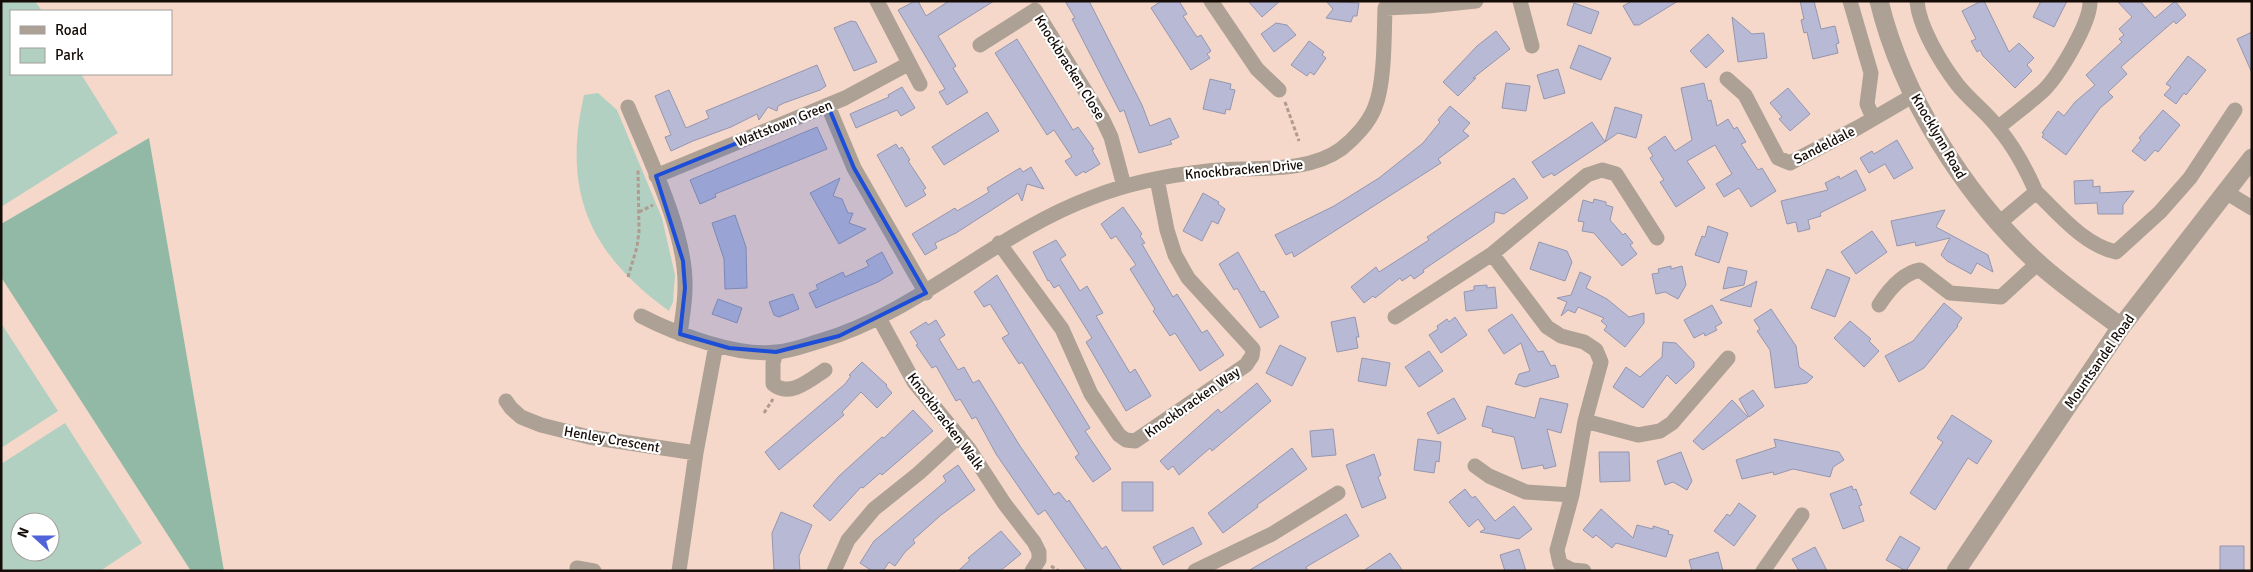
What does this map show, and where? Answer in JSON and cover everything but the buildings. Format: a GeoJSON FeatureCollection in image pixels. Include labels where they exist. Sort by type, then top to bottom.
{"type":"FeatureCollection","features":[{"type":"Feature","properties":{"kind":"street"},"geometry":{"type":"LineString","coordinates":[[877,1],[920,84]]}},
{"type":"Feature","properties":{"kind":"street"},"geometry":{"type":"LineString","coordinates":[[1211,1],[1257,69],[1281,93]]}},
{"type":"Feature","properties":{"kind":"street","name":"Knockbracken Drive"},"geometry":{"type":"LineString","coordinates":[[642,316],[680,334],[716,345],[762,352],[776,352],[839,336],[879,318],[926,292],[999,243],[1032,224],[1064,209],[1124,186],[1208,171],[1292,166],[1317,162],[1341,149],[1362,128],[1375,107],[1381,73],[1384,5],[1428,6],[1476,1]]}},
{"type":"Feature","properties":{"kind":"street"},"geometry":{"type":"LineString","coordinates":[[1520,1],[1532,46]]}},
{"type":"Feature","properties":{"kind":"street"},"geometry":{"type":"LineString","coordinates":[[1850,1],[1871,73],[1867,104],[1873,118]]}},
{"type":"Feature","properties":{"kind":"street","name":"Knocklynn Road"},"geometry":{"type":"LineString","coordinates":[[1879,1],[1884,23],[1914,95],[1958,172],[1998,224],[2038,263],[2122,327]]}},
{"type":"Feature","properties":{"kind":"street"},"geometry":{"type":"LineString","coordinates":[[1918,1],[1918,10],[1924,31],[1957,84],[1999,128],[2022,162],[2036,192],[2076,230],[2103,249],[2116,252],[2160,212],[2190,178],[2234,110]]}},
{"type":"Feature","properties":{"kind":"street"},"geometry":{"type":"LineString","coordinates":[[1999,128],[2045,89],[2067,57],[2088,18],[2090,1]]}},
{"type":"Feature","properties":{"kind":"street","name":"Knockbracken Close"},"geometry":{"type":"LineString","coordinates":[[980,46],[1035,10],[1102,118],[1111,137],[1124,186]]}},
{"type":"Feature","properties":{"kind":"street","name":"Wattstown Green"},"geometry":{"type":"LineString","coordinates":[[656,176],[828,106],[908,64]]}},
{"type":"Feature","properties":{"kind":"street","name":"Sandeldale"},"geometry":{"type":"LineString","coordinates":[[1727,79],[1745,95],[1778,158],[1790,163],[1914,95]]}},
{"type":"Feature","properties":{"kind":"street"},"geometry":{"type":"LineString","coordinates":[[828,106],[854,168],[926,292]]}},
{"type":"Feature","properties":{"kind":"street"},"geometry":{"type":"LineString","coordinates":[[628,107],[674,226],[683,261],[685,288],[680,334]]}},
{"type":"Feature","properties":{"kind":"street","name":"Mountsandel Road"},"geometry":{"type":"LineString","coordinates":[[1956,571],[2122,327],[2252,158]]}},
{"type":"Feature","properties":{"kind":"street"},"geometry":{"type":"LineString","coordinates":[[1395,317],[1492,254],[1587,174],[1602,170],[1616,174],[1657,238]]}},
{"type":"Feature","properties":{"kind":"street","name":"Knockbracken Way"},"geometry":{"type":"LineString","coordinates":[[999,243],[1026,282],[1053,314],[1062,329],[1091,394],[1119,435],[1126,440],[1135,441],[1246,365],[1252,356],[1253,350],[1188,278],[1175,255],[1167,230],[1157,179]]}},
{"type":"Feature","properties":{"kind":"street"},"geometry":{"type":"LineString","coordinates":[[1998,224],[2036,192]]}},
{"type":"Feature","properties":{"kind":"street"},"geometry":{"type":"LineString","coordinates":[[2224,192],[2252,208]]}},
{"type":"Feature","properties":{"kind":"street"},"geometry":{"type":"LineString","coordinates":[[1492,254],[1547,327],[1561,336],[1584,342],[1596,350],[1601,362],[1585,421],[1572,495],[1557,550],[1560,564],[1572,570],[1584,571]]}},
{"type":"Feature","properties":{"kind":"street"},"geometry":{"type":"LineString","coordinates":[[1879,305],[1885,295],[1910,272],[1920,270],[1950,293],[2001,297],[2038,263]]}},
{"type":"Feature","properties":{"kind":"street","name":"Knockbracken Walk"},"geometry":{"type":"LineString","coordinates":[[879,318],[914,382],[959,436],[1039,552],[1039,560],[1032,571]]}},
{"type":"Feature","properties":{"kind":"street"},"geometry":{"type":"LineString","coordinates":[[679,571],[696,453],[716,345]]}},
{"type":"Feature","properties":{"kind":"street"},"geometry":{"type":"LineString","coordinates":[[776,352],[773,362],[773,384],[779,389],[788,391],[825,370]]}},
{"type":"Feature","properties":{"kind":"street"},"geometry":{"type":"LineString","coordinates":[[1585,421],[1638,435],[1660,431],[1672,423],[1728,358]]}},
{"type":"Feature","properties":{"kind":"street","name":"Henley Crescent"},"geometry":{"type":"LineString","coordinates":[[506,401],[510,408],[521,417],[541,425],[589,438],[696,453]]}},
{"type":"Feature","properties":{"kind":"street"},"geometry":{"type":"LineString","coordinates":[[834,571],[848,540],[874,509],[919,473],[959,436]]}},
{"type":"Feature","properties":{"kind":"street"},"geometry":{"type":"LineString","coordinates":[[1475,466],[1489,476],[1526,492],[1572,495]]}},
{"type":"Feature","properties":{"kind":"street"},"geometry":{"type":"LineString","coordinates":[[1195,571],[1272,534],[1338,493]]}},
{"type":"Feature","properties":{"kind":"street"},"geometry":{"type":"LineString","coordinates":[[1763,571],[1802,515]]}},
{"type":"Feature","properties":{"kind":"street"},"geometry":{"type":"LineString","coordinates":[[577,568],[594,571]]}},
{"type":"Feature","properties":{"kind":"path"},"geometry":{"type":"LineString","coordinates":[[1281,93],[1299,141]]}},
{"type":"Feature","properties":{"kind":"path"},"geometry":{"type":"LineString","coordinates":[[628,277],[637,247],[640,212],[638,162]]}},
{"type":"Feature","properties":{"kind":"path"},"geometry":{"type":"LineString","coordinates":[[640,212],[656,204]]}},
{"type":"Feature","properties":{"kind":"path"},"geometry":{"type":"LineString","coordinates":[[1049,565],[1059,571]]}},
{"type":"Feature","properties":{"kind":"highlighted area"},"geometry":{"type":"Polygon","coordinates":[[[828,106],[854,168],[926,293],[839,336],[776,352],[729,348],[680,334],[685,288],[683,261],[656,176],[828,106]]]}},
{"type":"Feature","properties":{"kind":"green space"},"geometry":{"type":"Polygon","coordinates":[[[1,1],[35,1],[41,10],[10,10],[10,75],[82,75],[118,133],[1,207],[1,1]]]}},
{"type":"Feature","properties":{"kind":"green space"},"geometry":{"type":"Polygon","coordinates":[[[598,93],[617,110],[662,218],[675,275],[673,302],[669,311],[641,289],[619,266],[601,243],[588,218],[580,191],[577,162],[578,130],[584,95],[598,93]]]}},
{"type":"Feature","properties":{"kind":"green space"},"geometry":{"type":"Polygon","coordinates":[[[149,138],[224,571],[191,571],[1,277],[1,224],[149,138]]]}},
{"type":"Feature","properties":{"kind":"green space"},"geometry":{"type":"Polygon","coordinates":[[[1,323],[58,411],[1,448],[1,323]]]}},
{"type":"Feature","properties":{"kind":"green space"},"geometry":{"type":"Polygon","coordinates":[[[65,423],[142,543],[100,571],[1,571],[1,464],[65,423]]]}}]}
